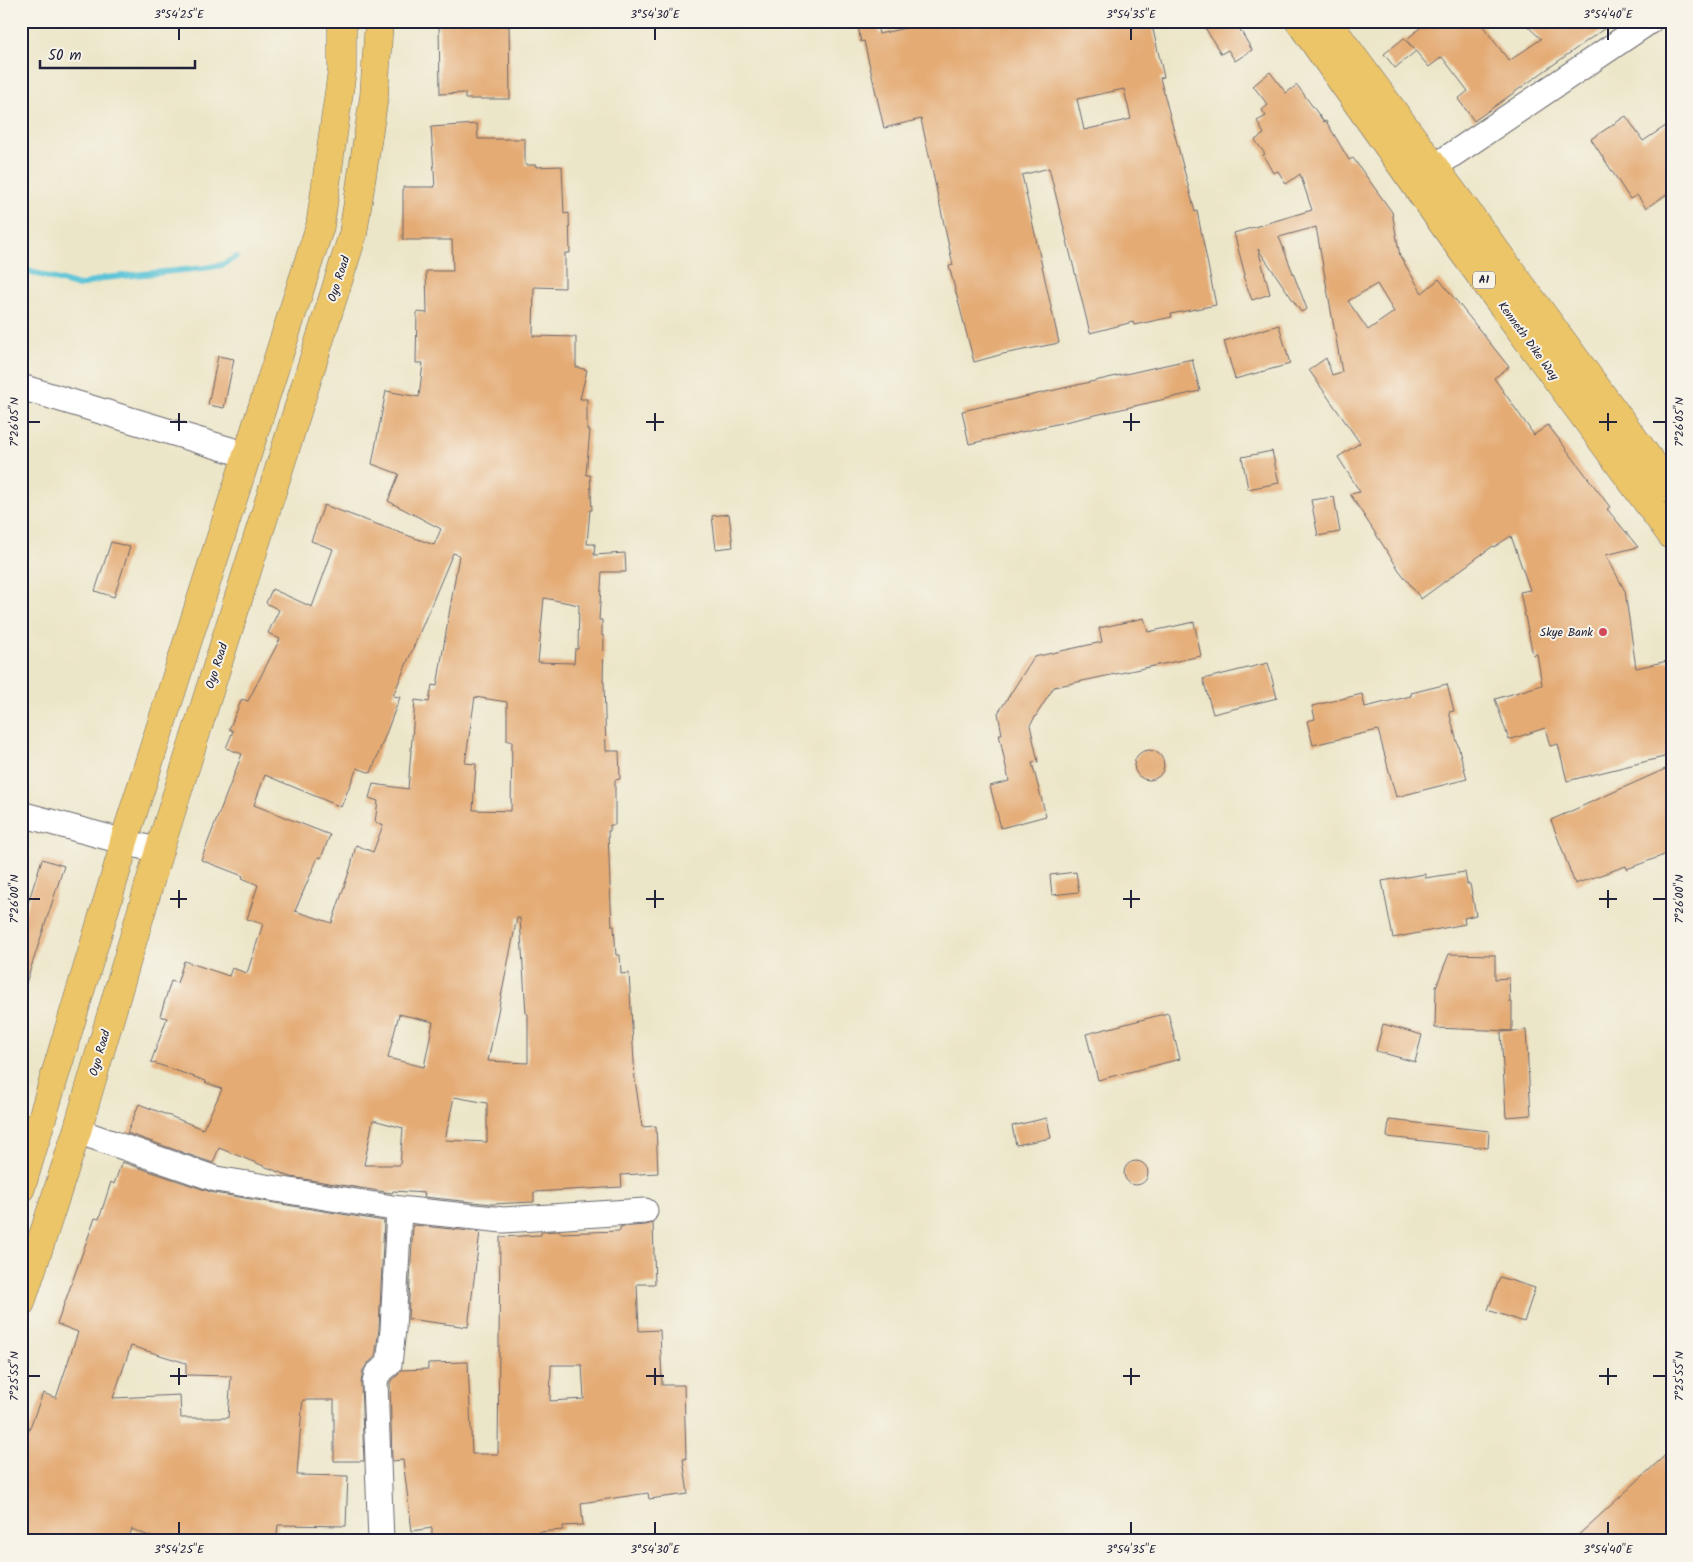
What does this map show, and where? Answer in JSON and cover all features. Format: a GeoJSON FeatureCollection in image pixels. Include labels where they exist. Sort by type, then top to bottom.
{"type":"FeatureCollection","features":[{"type":"Feature","properties":{"kind":"main road"},"geometry":{"type":"LineString","coordinates":[[21,1188],[124,841],[320,226],[342,71],[342,21]]}},
{"type":"Feature","properties":{"kind":"main road","name":"Oyo Road"},"geometry":{"type":"LineString","coordinates":[[21,1303],[77,1131],[159,850],[353,234],[374,97],[379,21]]}},
{"type":"Feature","properties":{"kind":"main road","name":"Kenneth Dike Way"},"geometry":{"type":"LineString","coordinates":[[1299,21],[1308,31],[1460,248],[1672,536]]}},
{"type":"Feature","properties":{"kind":"main road","name":"A1"},"geometry":{"type":"LineString","coordinates":[[1327,21],[1672,490]]}},
{"type":"Feature","properties":{"kind":"street"},"geometry":{"type":"LineString","coordinates":[[1434,167],[1650,21]]}},
{"type":"Feature","properties":{"kind":"street"},"geometry":{"type":"LineString","coordinates":[[21,387],[247,455]]}},
{"type":"Feature","properties":{"kind":"street"},"geometry":{"type":"LineString","coordinates":[[21,814],[159,850]]}},
{"type":"Feature","properties":{"kind":"street"},"geometry":{"type":"LineString","coordinates":[[77,1131],[216,1179],[399,1209],[503,1220],[645,1211]]}},
{"type":"Feature","properties":{"kind":"street"},"geometry":{"type":"LineString","coordinates":[[381,1541],[375,1383],[377,1374],[389,1364],[399,1209]]}},
{"type":"Feature","properties":{"kind":"building"},"geometry":{"type":"Polygon","coordinates":[[[439,21],[509,21],[510,99],[465,99],[465,93],[440,94],[439,21]]]}},
{"type":"Feature","properties":{"kind":"building"},"geometry":{"type":"Polygon","coordinates":[[[857,21],[876,21],[879,34],[935,21],[1151,21],[1164,77],[1160,78],[1195,212],[1197,211],[1216,305],[1171,314],[1172,317],[1134,325],[1133,322],[1090,333],[1049,168],[1022,175],[1059,343],[974,362],[949,266],[953,265],[921,119],[884,128],[864,41],[861,42],[857,21]],[[1124,89],[1077,99],[1084,130],[1131,119],[1124,89]]]}},
{"type":"Feature","properties":{"kind":"building"},"geometry":{"type":"Polygon","coordinates":[[[1201,21],[1235,21],[1252,50],[1235,61],[1228,50],[1221,54],[1201,21]]]}},
{"type":"Feature","properties":{"kind":"building"},"geometry":{"type":"Polygon","coordinates":[[[1428,21],[1479,21],[1509,61],[1541,39],[1522,21],[1615,21],[1474,121],[1458,99],[1468,91],[1442,57],[1429,67],[1406,40],[1428,21]]]}},
{"type":"Feature","properties":{"kind":"building"},"geometry":{"type":"Polygon","coordinates":[[[1404,38],[1416,51],[1395,68],[1384,54],[1404,38]]]}},
{"type":"Feature","properties":{"kind":"building"},"geometry":{"type":"Polygon","coordinates":[[[1270,72],[1286,93],[1297,85],[1324,122],[1326,121],[1349,160],[1353,158],[1392,212],[1400,256],[1422,293],[1439,279],[1509,367],[1494,378],[1534,435],[1548,425],[1610,507],[1607,509],[1638,547],[1606,555],[1625,591],[1636,668],[1672,660],[1672,755],[1567,781],[1558,744],[1550,746],[1545,728],[1509,740],[1495,699],[1542,685],[1537,654],[1533,655],[1520,592],[1530,590],[1511,536],[1493,546],[1421,599],[1399,570],[1350,494],[1360,492],[1338,457],[1360,443],[1309,370],[1326,358],[1332,375],[1342,372],[1316,227],[1279,237],[1307,309],[1301,312],[1258,249],[1270,294],[1252,300],[1243,276],[1245,275],[1234,233],[1312,210],[1300,174],[1286,184],[1278,171],[1273,173],[1263,155],[1265,154],[1255,140],[1264,134],[1257,121],[1266,116],[1262,110],[1268,105],[1253,86],[1270,72]],[[1377,284],[1348,301],[1368,330],[1394,312],[1377,284]]]}},
{"type":"Feature","properties":{"kind":"building"},"geometry":{"type":"Polygon","coordinates":[[[1626,116],[1643,141],[1672,122],[1672,191],[1646,208],[1637,195],[1630,199],[1591,139],[1626,116]]]}},
{"type":"Feature","properties":{"kind":"building"},"geometry":{"type":"Polygon","coordinates":[[[477,124],[478,139],[525,139],[525,165],[536,165],[536,167],[562,166],[564,214],[569,213],[570,253],[565,253],[565,288],[534,287],[533,336],[576,337],[576,367],[587,370],[580,399],[587,399],[587,430],[590,430],[586,475],[590,475],[592,510],[590,510],[587,544],[595,544],[594,555],[625,553],[626,572],[602,572],[599,620],[602,620],[602,636],[604,636],[603,682],[606,751],[619,751],[620,779],[615,780],[615,825],[610,825],[610,831],[608,831],[612,926],[614,926],[616,955],[620,955],[621,974],[629,973],[635,1080],[642,1127],[656,1126],[658,1173],[621,1175],[622,1187],[534,1192],[534,1202],[492,1204],[424,1197],[425,1193],[393,1191],[392,1193],[291,1177],[219,1148],[213,1163],[127,1133],[139,1104],[203,1129],[222,1089],[206,1081],[151,1062],[167,1018],[160,1016],[171,981],[177,983],[184,961],[229,976],[232,968],[247,973],[263,924],[247,919],[258,885],[242,878],[243,876],[201,860],[242,754],[226,748],[233,731],[229,729],[242,699],[248,701],[280,639],[268,633],[279,610],[266,603],[272,589],[312,607],[333,549],[311,541],[324,505],[434,545],[441,529],[388,501],[399,474],[372,464],[386,391],[419,397],[423,363],[416,363],[417,312],[427,313],[426,271],[453,271],[452,240],[403,240],[403,187],[435,187],[431,127],[477,124]],[[453,553],[393,696],[400,697],[371,773],[357,768],[341,807],[265,775],[254,805],[330,835],[321,858],[318,857],[295,911],[332,923],[356,845],[373,852],[383,825],[375,822],[378,801],[369,798],[373,784],[408,789],[415,700],[429,702],[432,685],[437,686],[459,555],[453,553]],[[544,598],[538,662],[574,663],[575,649],[578,649],[579,605],[544,598]],[[475,697],[465,763],[476,764],[473,810],[511,811],[512,741],[507,741],[507,702],[475,697]],[[517,918],[488,1061],[528,1063],[528,1014],[526,1014],[520,918],[517,918]],[[399,1014],[388,1058],[424,1067],[433,1022],[399,1014]],[[454,1097],[445,1140],[487,1142],[487,1103],[454,1097]],[[373,1120],[364,1165],[400,1165],[403,1128],[373,1120]]]}},
{"type":"Feature","properties":{"kind":"building"},"geometry":{"type":"Polygon","coordinates":[[[1279,325],[1290,364],[1235,379],[1224,341],[1279,325]]]}},
{"type":"Feature","properties":{"kind":"building"},"geometry":{"type":"Polygon","coordinates":[[[218,356],[234,359],[224,408],[208,405],[218,356]]]}},
{"type":"Feature","properties":{"kind":"building"},"geometry":{"type":"Polygon","coordinates":[[[1192,359],[1200,391],[969,444],[962,411],[1192,359]]]}},
{"type":"Feature","properties":{"kind":"building"},"geometry":{"type":"Polygon","coordinates":[[[1272,451],[1279,483],[1248,489],[1242,457],[1272,451]]]}},
{"type":"Feature","properties":{"kind":"building"},"geometry":{"type":"Polygon","coordinates":[[[1334,497],[1340,532],[1318,536],[1311,500],[1334,497]]]}},
{"type":"Feature","properties":{"kind":"building"},"geometry":{"type":"Polygon","coordinates":[[[729,514],[733,547],[716,549],[712,516],[729,514]]]}},
{"type":"Feature","properties":{"kind":"building"},"geometry":{"type":"Polygon","coordinates":[[[111,542],[130,547],[114,597],[95,591],[111,542]]]}},
{"type":"Feature","properties":{"kind":"building"},"geometry":{"type":"Polygon","coordinates":[[[1144,618],[1148,632],[1194,622],[1201,656],[1054,687],[1030,725],[1038,762],[1032,763],[1046,816],[1001,828],[990,786],[1009,781],[999,734],[1002,734],[998,713],[1034,657],[1102,642],[1099,628],[1144,618]]]}},
{"type":"Feature","properties":{"kind":"building"},"geometry":{"type":"Polygon","coordinates":[[[1268,663],[1277,698],[1213,714],[1203,679],[1268,663]]]}},
{"type":"Feature","properties":{"kind":"building"},"geometry":{"type":"Polygon","coordinates":[[[1447,684],[1454,711],[1449,712],[1467,779],[1396,797],[1378,730],[1313,745],[1307,721],[1315,719],[1312,706],[1362,694],[1365,707],[1411,696],[1411,693],[1447,684]]]}},
{"type":"Feature","properties":{"kind":"building"},"geometry":{"type":"Polygon","coordinates":[[[1149,750],[1155,751],[1163,759],[1163,771],[1155,779],[1149,780],[1143,779],[1135,771],[1134,765],[1135,759],[1143,751],[1149,750]]]}},
{"type":"Feature","properties":{"kind":"building"},"geometry":{"type":"Polygon","coordinates":[[[1672,766],[1672,852],[1627,869],[1626,866],[1575,884],[1551,820],[1672,766]]]}},
{"type":"Feature","properties":{"kind":"building"},"geometry":{"type":"Polygon","coordinates":[[[42,859],[64,866],[25,986],[21,986],[21,925],[42,859]]]}},
{"type":"Feature","properties":{"kind":"building"},"geometry":{"type":"Polygon","coordinates":[[[1076,872],[1079,892],[1052,895],[1050,875],[1076,872]]]}},
{"type":"Feature","properties":{"kind":"building"},"geometry":{"type":"Polygon","coordinates":[[[1465,872],[1467,884],[1470,884],[1476,915],[1464,918],[1465,924],[1393,938],[1382,881],[1425,874],[1425,878],[1465,872]]]}},
{"type":"Feature","properties":{"kind":"building"},"geometry":{"type":"Polygon","coordinates":[[[1449,954],[1495,955],[1495,979],[1509,978],[1510,1002],[1512,1002],[1512,1031],[1435,1028],[1436,987],[1449,954]]]}},
{"type":"Feature","properties":{"kind":"building"},"geometry":{"type":"Polygon","coordinates":[[[1168,1013],[1180,1059],[1098,1080],[1086,1034],[1168,1013]]]}},
{"type":"Feature","properties":{"kind":"building"},"geometry":{"type":"Polygon","coordinates":[[[1383,1024],[1422,1035],[1415,1062],[1376,1051],[1383,1024]]]}},
{"type":"Feature","properties":{"kind":"building"},"geometry":{"type":"Polygon","coordinates":[[[1526,1030],[1531,1115],[1506,1117],[1501,1032],[1526,1030]]]}},
{"type":"Feature","properties":{"kind":"building"},"geometry":{"type":"Polygon","coordinates":[[[1047,1118],[1051,1138],[1016,1145],[1012,1126],[1047,1118]]]}},
{"type":"Feature","properties":{"kind":"building"},"geometry":{"type":"Polygon","coordinates":[[[1389,1120],[1489,1131],[1488,1148],[1387,1137],[1389,1120]]]}},
{"type":"Feature","properties":{"kind":"building"},"geometry":{"type":"Polygon","coordinates":[[[1136,1161],[1145,1164],[1148,1173],[1145,1182],[1136,1185],[1127,1182],[1124,1173],[1127,1164],[1136,1161]]]}},
{"type":"Feature","properties":{"kind":"building"},"geometry":{"type":"Polygon","coordinates":[[[122,1162],[214,1193],[384,1221],[379,1329],[375,1357],[363,1370],[361,1383],[364,1461],[334,1461],[334,1400],[303,1400],[302,1408],[297,1475],[348,1476],[346,1526],[278,1525],[276,1541],[161,1541],[132,1529],[127,1541],[21,1541],[21,1451],[43,1393],[56,1398],[78,1332],[57,1324],[95,1218],[99,1219],[111,1182],[114,1184],[122,1162]],[[131,1346],[113,1398],[180,1395],[181,1418],[228,1418],[231,1376],[186,1375],[186,1363],[131,1346]]]}},
{"type":"Feature","properties":{"kind":"building"},"geometry":{"type":"Polygon","coordinates":[[[653,1223],[655,1284],[637,1284],[639,1331],[660,1330],[662,1385],[684,1385],[686,1459],[683,1459],[688,1494],[649,1499],[648,1493],[581,1503],[583,1525],[563,1526],[563,1530],[538,1532],[539,1540],[432,1541],[432,1528],[412,1531],[403,1460],[392,1461],[390,1382],[401,1370],[428,1369],[428,1363],[468,1362],[472,1454],[498,1454],[500,1237],[541,1235],[541,1232],[560,1231],[560,1233],[620,1231],[620,1227],[653,1223]],[[551,1365],[550,1401],[584,1399],[582,1365],[551,1365]]]}},
{"type":"Feature","properties":{"kind":"building"},"geometry":{"type":"Polygon","coordinates":[[[413,1225],[480,1232],[468,1327],[408,1319],[413,1225]]]}},
{"type":"Feature","properties":{"kind":"building"},"geometry":{"type":"Polygon","coordinates":[[[1500,1277],[1535,1288],[1524,1322],[1488,1310],[1500,1277]]]}},
{"type":"Feature","properties":{"kind":"building"},"geometry":{"type":"Polygon","coordinates":[[[1672,1449],[1672,1531],[1661,1541],[1572,1541],[1672,1449]]]}},
{"type":"Feature","properties":{"kind":"waterway"},"geometry":{"type":"LineString","coordinates":[[21,269],[79,286],[104,278],[222,265],[236,257]]}},
{"type":"Feature","properties":{"kind":"place","name":"Skye Bank"},"geometry":{"type":"Point","coordinates":[1603,632]}}]}
